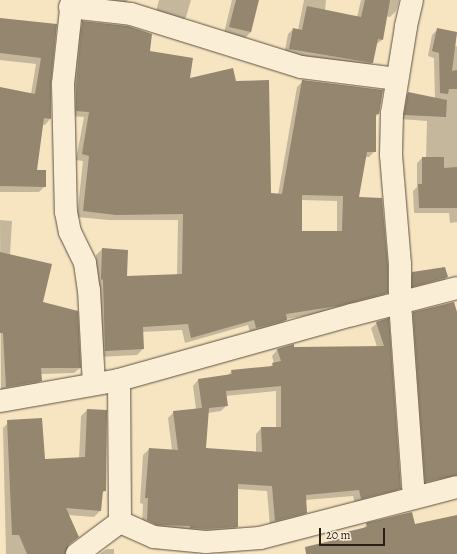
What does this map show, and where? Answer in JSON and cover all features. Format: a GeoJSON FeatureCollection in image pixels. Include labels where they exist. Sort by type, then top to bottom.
{"type":"FeatureCollection","features":[{"type":"Feature","properties":{"kind":"street"},"geometry":{"type":"LineString","coordinates":[[412,0],[392,113],[391,155],[400,264],[400,303],[414,497]]}},
{"type":"Feature","properties":{"kind":"street"},"geometry":{"type":"LineString","coordinates":[[94,384],[89,290],[85,263],[70,232],[66,212],[64,84],[71,3],[131,14],[301,67],[397,79]]}},
{"type":"Feature","properties":{"kind":"street"},"geometry":{"type":"LineString","coordinates":[[0,401],[119,380],[457,288]]}},
{"type":"Feature","properties":{"kind":"street"},"geometry":{"type":"LineString","coordinates":[[119,380],[120,522]]}},
{"type":"Feature","properties":{"kind":"street"},"geometry":{"type":"LineString","coordinates":[[120,522],[154,537],[206,542],[260,538],[457,487]]}},
{"type":"Feature","properties":{"kind":"street"},"geometry":{"type":"LineString","coordinates":[[77,554],[120,522]]}},
{"type":"Feature","properties":{"kind":"building"},"geometry":{"type":"Polygon","coordinates":[[[236,0],[259,0],[251,32],[229,27],[236,0]]]}},
{"type":"Feature","properties":{"kind":"building"},"geometry":{"type":"Polygon","coordinates":[[[365,0],[390,0],[383,40],[378,39],[373,63],[289,49],[293,28],[302,30],[307,6],[361,17],[365,0]]]}},
{"type":"Feature","properties":{"kind":"building"},"geometry":{"type":"Polygon","coordinates":[[[0,18],[57,24],[51,83],[51,119],[44,118],[37,170],[46,170],[46,187],[0,186],[0,87],[35,94],[41,58],[0,53],[0,18]]]}},
{"type":"Feature","properties":{"kind":"building"},"geometry":{"type":"Polygon","coordinates":[[[82,21],[128,26],[152,34],[150,51],[193,58],[190,78],[233,68],[236,81],[269,80],[271,193],[282,194],[302,80],[383,90],[379,114],[376,114],[376,152],[367,152],[359,197],[382,198],[388,265],[388,293],[338,306],[286,314],[287,320],[256,328],[254,320],[191,338],[188,324],[143,327],[144,349],[105,351],[103,280],[101,279],[102,248],[128,250],[127,276],[182,274],[183,214],[116,215],[83,211],[89,156],[82,154],[89,112],[76,111],[76,85],[82,21]],[[302,195],[302,231],[342,231],[343,196],[302,195]]]}},
{"type":"Feature","properties":{"kind":"building"},"geometry":{"type":"Polygon","coordinates":[[[437,28],[457,32],[452,71],[457,70],[457,89],[449,89],[448,94],[440,93],[439,53],[432,51],[437,28]]]}},
{"type":"Feature","properties":{"kind":"building"},"geometry":{"type":"Polygon","coordinates":[[[408,92],[447,100],[446,117],[404,115],[408,92]]]}},
{"type":"Feature","properties":{"kind":"building"},"geometry":{"type":"Polygon","coordinates":[[[422,157],[444,157],[444,168],[457,167],[457,208],[419,208],[418,184],[422,184],[422,157]]]}},
{"type":"Feature","properties":{"kind":"building"},"geometry":{"type":"Polygon","coordinates":[[[0,252],[52,264],[43,302],[78,311],[81,368],[41,368],[42,381],[6,387],[3,333],[0,333],[0,252]]]}},
{"type":"Feature","properties":{"kind":"building"},"geometry":{"type":"Polygon","coordinates":[[[445,267],[448,277],[412,287],[412,272],[445,267]]]}},
{"type":"Feature","properties":{"kind":"building"},"geometry":{"type":"Polygon","coordinates":[[[454,302],[457,312],[457,475],[425,482],[413,312],[454,302]]]}},
{"type":"Feature","properties":{"kind":"building"},"geometry":{"type":"Polygon","coordinates":[[[389,318],[401,489],[361,499],[359,490],[306,495],[307,513],[275,521],[272,486],[238,484],[238,527],[206,529],[190,528],[190,526],[157,525],[147,520],[148,498],[145,498],[149,448],[178,450],[173,411],[202,408],[198,379],[232,374],[231,370],[273,366],[272,363],[281,361],[277,349],[294,344],[294,347],[384,346],[376,322],[389,318]],[[281,386],[226,391],[228,406],[209,408],[206,448],[262,452],[261,427],[281,427],[281,386]]]}},
{"type":"Feature","properties":{"kind":"building"},"geometry":{"type":"Polygon","coordinates":[[[87,409],[107,410],[106,491],[103,491],[101,511],[66,508],[79,537],[69,544],[65,554],[27,554],[19,535],[12,535],[7,420],[42,418],[45,459],[85,457],[87,409]]]}},
{"type":"Feature","properties":{"kind":"building"},"geometry":{"type":"Polygon","coordinates":[[[412,512],[415,524],[457,515],[457,554],[306,554],[305,547],[347,537],[346,532],[367,527],[366,523],[412,512]]]}}]}
